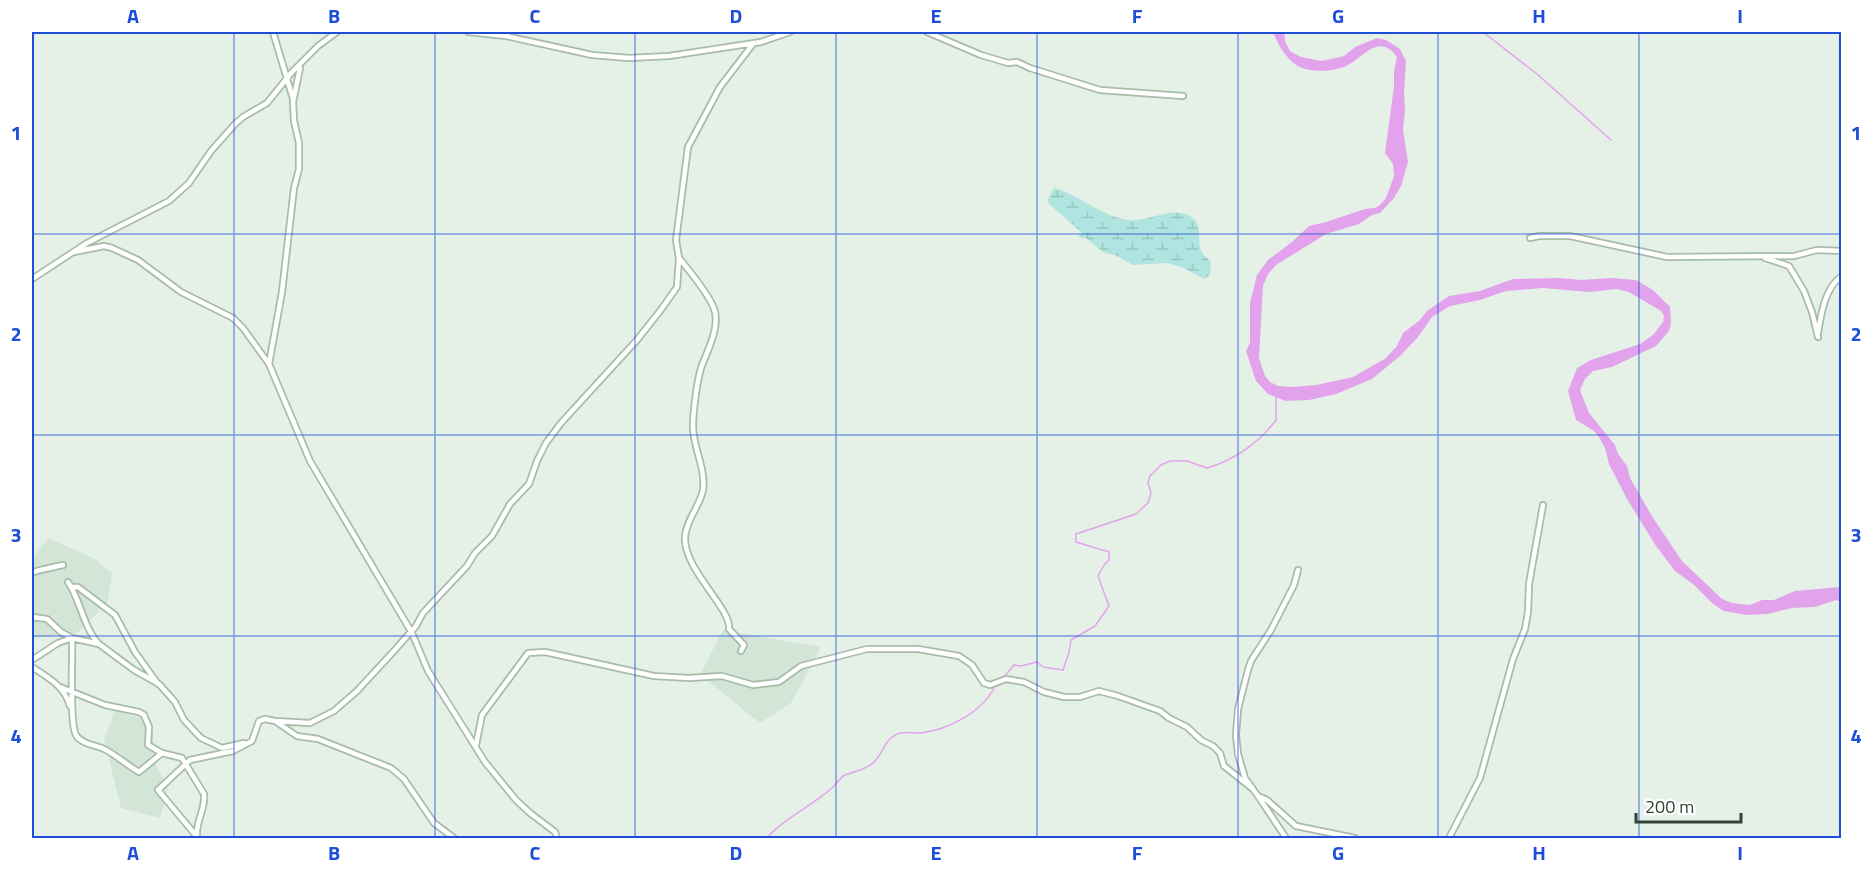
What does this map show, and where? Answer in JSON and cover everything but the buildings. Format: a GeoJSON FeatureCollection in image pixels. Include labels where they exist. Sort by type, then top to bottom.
{"type":"FeatureCollection","features":[{"type":"Feature","properties":{"kind":"street"},"geometry":{"type":"LineString","coordinates":[[273,32],[293,102]]}},
{"type":"Feature","properties":{"kind":"street"},"geometry":{"type":"LineString","coordinates":[[32,279],[87,243],[169,201],[189,183],[210,151],[235,124],[267,103],[318,46],[337,32]]}},
{"type":"Feature","properties":{"kind":"street"},"geometry":{"type":"LineString","coordinates":[[468,32],[506,36],[592,55],[629,58],[669,56],[753,44],[790,32]]}},
{"type":"Feature","properties":{"kind":"street"},"geometry":{"type":"LineString","coordinates":[[927,32],[981,55],[1008,63],[1017,62],[1100,90],[1183,96]]}},
{"type":"Feature","properties":{"kind":"street"},"geometry":{"type":"LineString","coordinates":[[197,838],[158,790],[186,763],[198,757],[233,751],[252,741],[259,721],[265,719],[310,723],[334,711],[357,691],[492,536],[510,504],[529,484],[546,443],[561,423],[638,340],[677,287],[679,258],[676,240],[688,147],[720,87],[753,44]]}},
{"type":"Feature","properties":{"kind":"street"},"geometry":{"type":"LineString","coordinates":[[269,364],[282,292],[294,188],[299,169],[299,142],[294,122],[293,102],[301,65]]}},
{"type":"Feature","properties":{"kind":"street"},"geometry":{"type":"LineString","coordinates":[[1530,238],[1570,236],[1667,257],[1794,256],[1817,250],[1842,251]]}},
{"type":"Feature","properties":{"kind":"street"},"geometry":{"type":"LineString","coordinates":[[74,252],[104,246],[112,248],[138,260],[181,292],[233,318],[269,364],[310,461],[411,631],[428,671],[485,762],[516,800],[555,832],[557,838]]}},
{"type":"Feature","properties":{"kind":"street"},"geometry":{"type":"LineString","coordinates":[[1758,256],[1790,266],[1808,302],[1818,337],[1829,289],[1833,282],[1842,276]]}},
{"type":"Feature","properties":{"kind":"street"},"geometry":{"type":"LineString","coordinates":[[679,258],[698,280],[714,308],[715,317],[712,344],[701,369],[693,424],[703,491],[687,527],[685,545],[699,577],[713,594],[730,623],[729,629],[744,645],[741,651]]}},
{"type":"Feature","properties":{"kind":"street"},"geometry":{"type":"LineString","coordinates":[[1449,838],[1480,778],[1513,659],[1525,629],[1529,584],[1544,505]]}},
{"type":"Feature","properties":{"kind":"street"},"geometry":{"type":"LineString","coordinates":[[32,573],[36,570],[48,570],[63,565]]}},
{"type":"Feature","properties":{"kind":"street"},"geometry":{"type":"LineString","coordinates":[[1286,838],[1245,778],[1238,754],[1236,735],[1238,709],[1251,661],[1272,630],[1294,585],[1298,570]]}},
{"type":"Feature","properties":{"kind":"street"},"geometry":{"type":"LineString","coordinates":[[68,582],[91,633],[99,644],[134,670],[159,684]]}},
{"type":"Feature","properties":{"kind":"street"},"geometry":{"type":"LineString","coordinates":[[72,587],[78,586],[115,615],[135,652],[175,702],[184,720],[201,738],[222,748],[247,743]]}},
{"type":"Feature","properties":{"kind":"street"},"geometry":{"type":"LineString","coordinates":[[32,617],[47,619],[61,632],[72,638],[99,644]]}},
{"type":"Feature","properties":{"kind":"street"},"geometry":{"type":"LineString","coordinates":[[32,660],[58,643],[72,638]]}},
{"type":"Feature","properties":{"kind":"street"},"geometry":{"type":"LineString","coordinates":[[71,708],[72,638]]}},
{"type":"Feature","properties":{"kind":"street"},"geometry":{"type":"LineString","coordinates":[[476,745],[482,715],[528,653],[545,652],[654,676],[689,678],[722,676],[753,685],[779,682],[801,666],[867,649],[918,649],[959,656],[972,665],[984,683],[990,685],[1006,679],[1024,682],[1044,692],[1064,697],[1080,697],[1099,691],[1160,711],[1213,746],[1220,753],[1224,766],[1253,789]]}},
{"type":"Feature","properties":{"kind":"street"},"geometry":{"type":"LineString","coordinates":[[32,667],[60,687],[73,693],[105,705],[144,715],[149,727],[148,746],[162,753],[182,758],[204,794],[205,800],[197,827],[197,838]]}},
{"type":"Feature","properties":{"kind":"street"},"geometry":{"type":"LineString","coordinates":[[60,687],[67,696],[75,734],[81,741],[106,750],[139,772],[162,753]]}},
{"type":"Feature","properties":{"kind":"street"},"geometry":{"type":"LineString","coordinates":[[275,721],[297,736],[318,739],[391,768],[404,779],[434,823],[454,838]]}},
{"type":"Feature","properties":{"kind":"street"},"geometry":{"type":"LineString","coordinates":[[1258,796],[1267,800],[1296,826],[1355,838]]}},
{"type":"Feature","properties":{"kind":"shaded area"},"geometry":{"type":"Polygon","coordinates":[[[1273,32],[1284,32],[1290,51],[1301,57],[1322,61],[1344,56],[1355,47],[1377,38],[1386,40],[1400,49],[1406,61],[1403,130],[1408,162],[1401,186],[1394,198],[1380,213],[1372,215],[1359,224],[1326,234],[1276,265],[1268,274],[1263,286],[1259,358],[1265,376],[1270,382],[1278,386],[1291,387],[1316,385],[1353,377],[1386,358],[1397,346],[1403,333],[1420,320],[1427,311],[1449,296],[1480,291],[1513,279],[1636,280],[1653,290],[1670,307],[1669,331],[1656,346],[1612,367],[1593,371],[1585,379],[1580,390],[1589,413],[1615,445],[1618,454],[1627,466],[1630,478],[1653,518],[1682,561],[1722,599],[1732,603],[1750,605],[1762,600],[1774,600],[1795,591],[1840,587],[1841,602],[1836,600],[1815,607],[1792,608],[1767,614],[1747,615],[1724,611],[1675,571],[1656,546],[1627,499],[1609,464],[1605,448],[1599,437],[1594,431],[1576,420],[1568,391],[1577,368],[1591,360],[1640,344],[1653,335],[1663,322],[1664,316],[1661,311],[1629,292],[1617,289],[1589,292],[1543,288],[1506,291],[1480,300],[1450,306],[1432,317],[1418,337],[1400,356],[1372,379],[1336,394],[1309,400],[1286,401],[1268,394],[1256,381],[1246,351],[1250,343],[1250,303],[1257,275],[1268,260],[1309,226],[1375,208],[1386,198],[1394,176],[1393,164],[1385,153],[1397,57],[1384,46],[1371,49],[1341,68],[1321,71],[1301,68],[1289,58],[1273,32]]]}},
{"type":"Feature","properties":{"kind":"shaded area"},"geometry":{"type":"Polygon","coordinates":[[[49,538],[95,559],[112,573],[108,600],[77,633],[32,638],[32,558],[49,538]]]}},
{"type":"Feature","properties":{"kind":"shaded area"},"geometry":{"type":"Polygon","coordinates":[[[723,630],[821,647],[791,703],[760,723],[700,675],[723,630]]]}},
{"type":"Feature","properties":{"kind":"shaded area"},"geometry":{"type":"Polygon","coordinates":[[[115,711],[152,721],[155,762],[168,789],[160,818],[121,808],[104,739],[115,711]]]}},
{"type":"Feature","properties":{"kind":"green space"},"geometry":{"type":"Polygon","coordinates":[[[1054,188],[1120,218],[1138,220],[1178,213],[1193,218],[1198,225],[1200,248],[1211,263],[1210,275],[1204,279],[1184,268],[1167,263],[1133,265],[1117,256],[1103,252],[1086,238],[1078,237],[1082,233],[1048,203],[1054,188]]]}},
{"type":"Feature","properties":{"kind":"waterway"},"geometry":{"type":"LineString","coordinates":[[1483,32],[1537,74],[1611,140]]}},
{"type":"Feature","properties":{"kind":"waterway"},"geometry":{"type":"LineString","coordinates":[[1003,678],[1014,665],[1021,666],[1037,662],[1043,667],[1063,670],[1071,640],[1095,626],[1109,606],[1098,576],[1109,560],[1109,552],[1076,542],[1076,534],[1136,514],[1148,503],[1151,493],[1148,483],[1150,476],[1161,465],[1170,461],[1187,461],[1207,468],[1226,461],[1245,450],[1276,420],[1276,397]]}},
{"type":"Feature","properties":{"kind":"waterway"},"geometry":{"type":"LineString","coordinates":[[767,838],[782,824],[832,788],[843,776],[871,765],[886,743],[897,734],[920,733],[953,724],[982,704],[995,686]]}}]}
